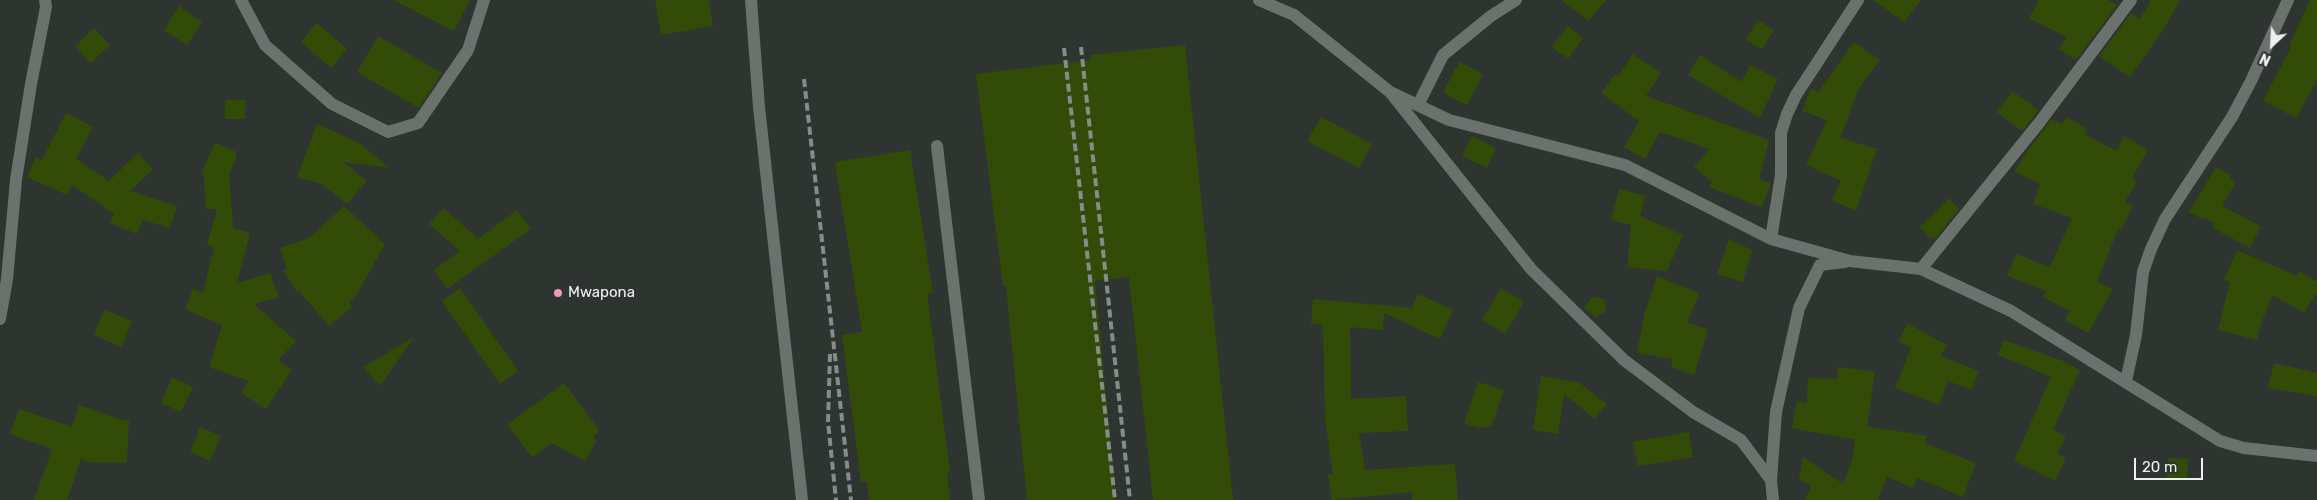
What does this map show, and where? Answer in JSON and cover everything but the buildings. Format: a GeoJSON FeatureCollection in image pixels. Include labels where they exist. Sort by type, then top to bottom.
{"type":"FeatureCollection","features":[{"type":"Feature","properties":{"kind":"street"},"geometry":{"type":"LineString","coordinates":[[0,319],[7,279],[16,180],[31,84],[46,7],[45,0]]}},
{"type":"Feature","properties":{"kind":"street"},"geometry":{"type":"LineString","coordinates":[[241,0],[265,45],[332,104],[388,132],[418,124],[468,50],[484,0]]}},
{"type":"Feature","properties":{"kind":"street"},"geometry":{"type":"LineString","coordinates":[[751,0],[759,107],[802,500]]}},
{"type":"Feature","properties":{"kind":"street"},"geometry":{"type":"LineString","coordinates":[[1259,0],[1294,15],[1390,92],[1531,269],[1624,360],[1694,412],[1741,440],[1770,480]]}},
{"type":"Feature","properties":{"kind":"street"},"geometry":{"type":"LineString","coordinates":[[1418,105],[1443,55],[1491,16],[1516,0]]}},
{"type":"Feature","properties":{"kind":"street"},"geometry":{"type":"LineString","coordinates":[[1771,239],[1781,176],[1781,133],[1787,114],[1796,95],[1858,0]]}},
{"type":"Feature","properties":{"kind":"street"},"geometry":{"type":"LineString","coordinates":[[1921,270],[2021,146],[2131,0]]}},
{"type":"Feature","properties":{"kind":"street"},"geometry":{"type":"LineString","coordinates":[[2126,381],[2136,335],[2143,272],[2151,249],[2164,219],[2236,110],[2288,0]]}},
{"type":"Feature","properties":{"kind":"street"},"geometry":{"type":"LineString","coordinates":[[1390,92],[1449,120],[1625,165],[1771,239],[1850,261],[1921,270],[2011,311],[2220,441],[2244,448],[2317,456]]}},
{"type":"Feature","properties":{"kind":"street"},"geometry":{"type":"LineString","coordinates":[[937,146],[979,500]]}},
{"type":"Feature","properties":{"kind":"street"},"geometry":{"type":"LineString","coordinates":[[1773,500],[1770,480],[1776,412],[1799,308],[1820,265],[1850,261]]}},
{"type":"Feature","properties":{"kind":"railway"},"geometry":{"type":"LineString","coordinates":[[1081,47],[1130,500]]}},
{"type":"Feature","properties":{"kind":"railway"},"geometry":{"type":"LineString","coordinates":[[1064,48],[1115,500]]}},
{"type":"Feature","properties":{"kind":"railway"},"geometry":{"type":"LineString","coordinates":[[804,79],[851,500]]}},
{"type":"Feature","properties":{"kind":"railway"},"geometry":{"type":"LineString","coordinates":[[830,354],[828,422],[836,500]]}},
{"type":"Feature","properties":{"kind":"place","name":"Mwapona"},"geometry":{"type":"Point","coordinates":[558,293]}}]}
